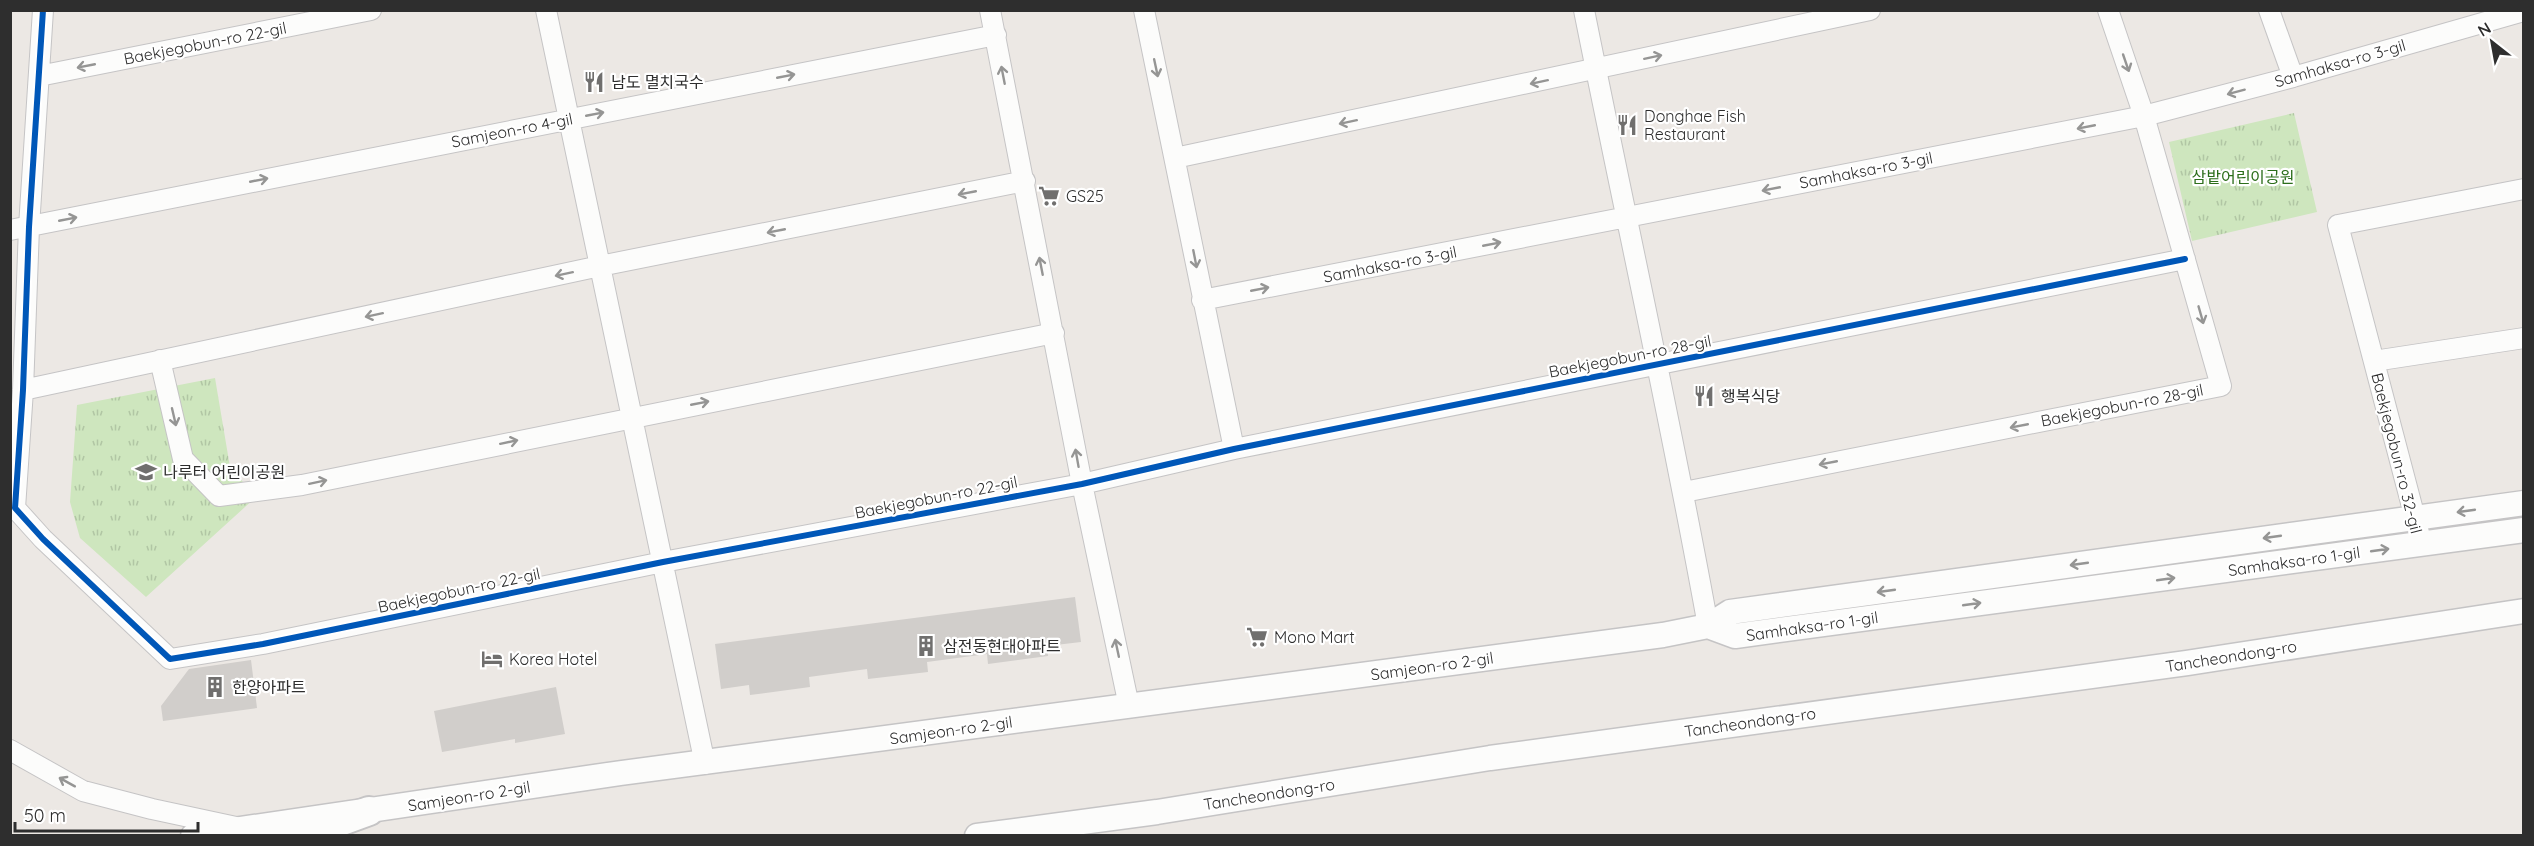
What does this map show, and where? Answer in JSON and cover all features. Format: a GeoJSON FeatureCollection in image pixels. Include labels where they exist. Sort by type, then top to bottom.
{"type":"FeatureCollection","features":[{"type":"Feature","properties":{"kind":"main road"},"geometry":{"type":"LineString","coordinates":[[301,836],[369,812]]}},
{"type":"Feature","properties":{"kind":"street"},"geometry":{"type":"LineString","coordinates":[[43,10],[39,75],[20,228],[23,390],[600,266],[1025,181]]}},
{"type":"Feature","properties":{"kind":"street","name":"Baekjegobun-ro 22-gil"},"geometry":{"type":"LineString","coordinates":[[39,75],[370,10]]}},
{"type":"Feature","properties":{"kind":"street"},"geometry":{"type":"LineString","coordinates":[[546,10],[705,764]]}},
{"type":"Feature","properties":{"kind":"street"},"geometry":{"type":"LineString","coordinates":[[990,10],[1082,483],[1129,706]]}},
{"type":"Feature","properties":{"kind":"street"},"geometry":{"type":"LineString","coordinates":[[1144,10],[1234,449]]}},
{"type":"Feature","properties":{"kind":"street","name":"Baekjegobun-ro 28-gil"},"geometry":{"type":"LineString","coordinates":[[1584,10],[1625,218],[1684,492],[1708,626]]}},
{"type":"Feature","properties":{"kind":"street"},"geometry":{"type":"LineString","coordinates":[[1175,158],[1870,10]]}},
{"type":"Feature","properties":{"kind":"street"},"geometry":{"type":"LineString","coordinates":[[2108,10],[2144,116],[2185,259]]}},
{"type":"Feature","properties":{"kind":"street"},"geometry":{"type":"LineString","coordinates":[[2269,10],[2293,77]]}},
{"type":"Feature","properties":{"kind":"street","name":"Samhaksa-ro 3-gil"},"geometry":{"type":"LineString","coordinates":[[1203,300],[2144,116],[2293,77],[2523,11]]}},
{"type":"Feature","properties":{"kind":"street","name":"Samjeon-ro 4-gil"},"geometry":{"type":"LineString","coordinates":[[20,228],[996,35]]}},
{"type":"Feature","properties":{"kind":"street","name":"Baekjegobun-ro 32-gil"},"geometry":{"type":"LineString","coordinates":[[2421,544],[2416,517],[2338,225],[2523,189]]}},
{"type":"Feature","properties":{"kind":"street","name":"Baekjegobun-ro 28-gil"},"geometry":{"type":"LineString","coordinates":[[1082,483],[1234,449],[2185,259],[2221,386],[1684,492]]}},
{"type":"Feature","properties":{"kind":"street"},"geometry":{"type":"LineString","coordinates":[[160,360],[183,459],[219,496],[302,485],[633,416],[1054,333]]}},
{"type":"Feature","properties":{"kind":"street","name":"Baekjegobun-ro 32-gil"},"geometry":{"type":"LineString","coordinates":[[2374,361],[2523,338]]}},
{"type":"Feature","properties":{"kind":"street","name":"Baekjegobun-ro 22-gil"},"geometry":{"type":"LineString","coordinates":[[23,390],[15,508],[43,539],[170,659],[263,644],[663,562],[1082,483]]}},
{"type":"Feature","properties":{"kind":"street","name":"Samhaksa-ro 1-gil"},"geometry":{"type":"LineString","coordinates":[[1708,626],[1730,612],[2523,503]]}},
{"type":"Feature","properties":{"kind":"street","name":"Samhaksa-ro 1-gil"},"geometry":{"type":"LineString","coordinates":[[1708,626],[1735,636],[2523,530]]}},
{"type":"Feature","properties":{"kind":"street","name":"Tancheondong-ro"},"geometry":{"type":"LineString","coordinates":[[977,836],[1157,812],[1490,758],[2187,663],[2523,611]]}},
{"type":"Feature","properties":{"kind":"street","name":"Samjeon-ro 2-gil"},"geometry":{"type":"LineString","coordinates":[[193,836],[369,812],[621,773],[705,764],[1663,635],[1708,626]]}},
{"type":"Feature","properties":{"kind":"street"},"geometry":{"type":"LineString","coordinates":[[10,750],[83,791],[152,809],[245,828]]}},
{"type":"Feature","properties":{"kind":"green space","name":"삼밭어린이공원"},"geometry":{"type":"Polygon","coordinates":[[[2294,113],[2317,212],[2192,241],[2169,142],[2294,113]]]}},
{"type":"Feature","properties":{"kind":"green space"},"geometry":{"type":"Polygon","coordinates":[[[215,378],[230,467],[256,497],[146,597],[80,538],[70,502],[77,405],[215,378]]]}},
{"type":"Feature","properties":{"kind":"building","name":"삼전동현대아파트"},"geometry":{"type":"Polygon","coordinates":[[[1075,597],[1081,642],[1047,646],[1048,656],[988,664],[987,654],[927,662],[928,672],[868,679],[867,669],[809,677],[810,687],[750,695],[749,685],[721,689],[715,644],[1075,597]]]}},
{"type":"Feature","properties":{"kind":"building","name":"한양아파트"},"geometry":{"type":"Polygon","coordinates":[[[251,660],[257,708],[163,721],[161,706],[189,669],[251,660]]]}},
{"type":"Feature","properties":{"kind":"building"},"geometry":{"type":"Polygon","coordinates":[[[556,687],[565,734],[515,743],[515,739],[442,752],[434,711],[556,687]]]}},
{"type":"Feature","properties":{"kind":"cycle path"},"geometry":{"type":"LineString","coordinates":[[43,10],[15,508],[43,539],[170,659],[263,644],[663,562],[1082,484],[1234,449],[2185,259]]}},
{"type":"Feature","properties":{"kind":"place","name":"남도 멸치국수"},"geometry":{"type":"Point","coordinates":[594,82]}},
{"type":"Feature","properties":{"kind":"place","name":"Donghae Fish Restaurant"},"geometry":{"type":"Point","coordinates":[1627,125]}},
{"type":"Feature","properties":{"kind":"place","name":"GS25"},"geometry":{"type":"Point","coordinates":[1049,196]}},
{"type":"Feature","properties":{"kind":"place","name":"행복식당"},"geometry":{"type":"Point","coordinates":[1704,396]}},
{"type":"Feature","properties":{"kind":"place","name":"나루터 어린이공원"},"geometry":{"type":"Point","coordinates":[146,472]}},
{"type":"Feature","properties":{"kind":"place","name":"Mono Mart"},"geometry":{"type":"Point","coordinates":[1257,637]}},
{"type":"Feature","properties":{"kind":"place","name":"삼전동현대아파트"},"geometry":{"type":"Point","coordinates":[926,646]}},
{"type":"Feature","properties":{"kind":"place","name":"Korea Hotel"},"geometry":{"type":"Point","coordinates":[492,659]}},
{"type":"Feature","properties":{"kind":"place","name":"한양아파트"},"geometry":{"type":"Point","coordinates":[215,687]}}]}
